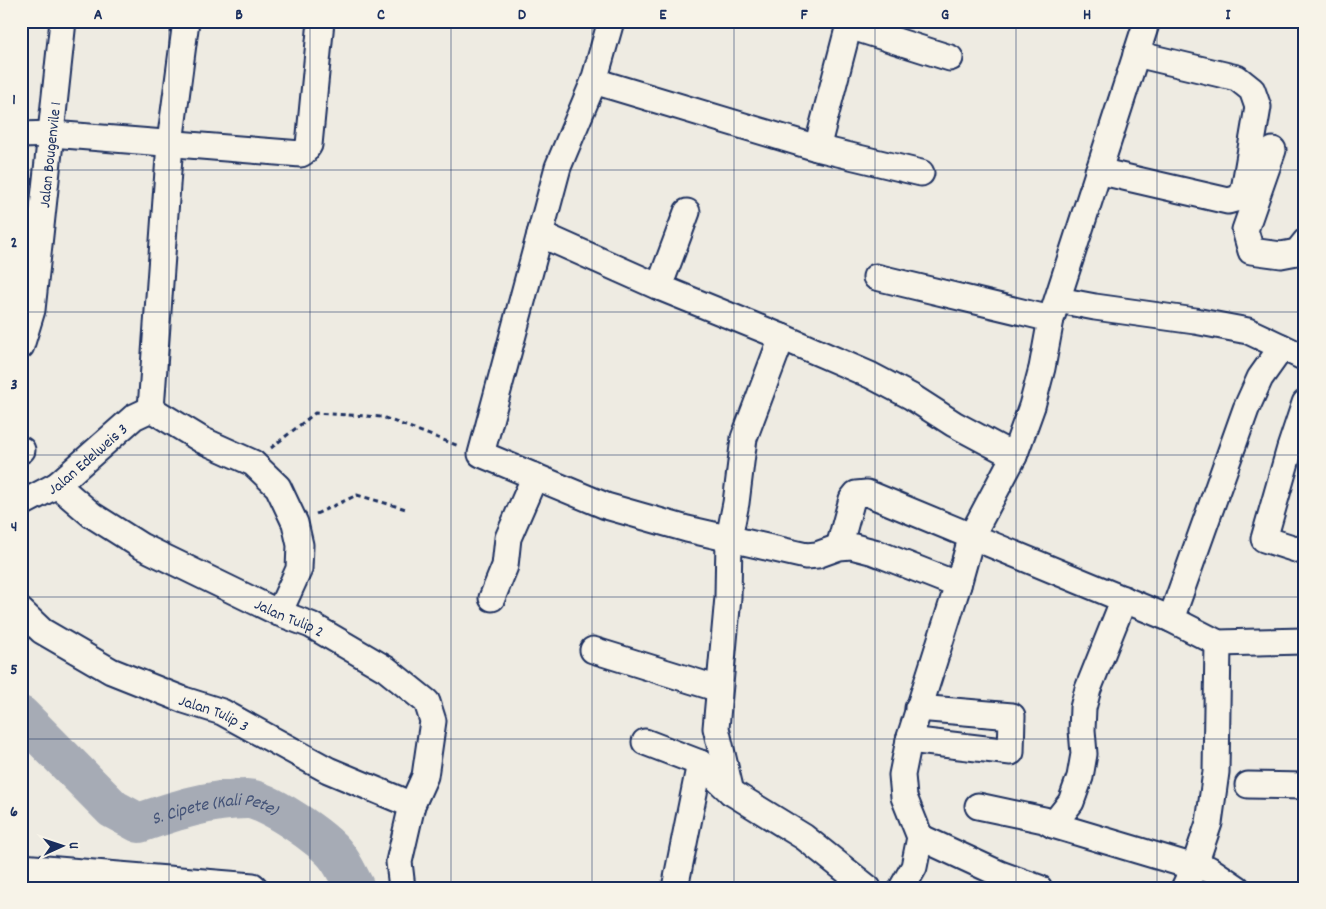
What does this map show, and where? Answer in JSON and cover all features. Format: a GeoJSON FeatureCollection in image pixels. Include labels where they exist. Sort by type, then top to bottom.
{"type":"FeatureCollection","features":[{"type":"Feature","properties":{"kind":"street","name":"Jalan Bougenvile 1"},"geometry":{"type":"LineString","coordinates":[[21,346],[32,310],[63,21]]}},
{"type":"Feature","properties":{"kind":"street"},"geometry":{"type":"LineString","coordinates":[[186,21],[170,143],[151,409],[202,440],[253,463],[278,487],[295,523],[300,544],[299,569],[279,613]]}},
{"type":"Feature","properties":{"kind":"street"},"geometry":{"type":"LineString","coordinates":[[21,135],[52,134],[296,155],[304,152],[309,145],[321,21]]}},
{"type":"Feature","properties":{"kind":"street"},"geometry":{"type":"LineString","coordinates":[[611,21],[594,81],[558,167],[481,454],[606,506],[686,529],[806,556],[817,556],[839,547],[851,546],[874,552],[958,585]]}},
{"type":"Feature","properties":{"kind":"street"},"geometry":{"type":"LineString","coordinates":[[902,888],[914,867],[920,837],[904,797],[902,775],[918,708],[958,585],[972,535],[1014,456],[1032,406],[1054,309],[1146,21]]}},
{"type":"Feature","properties":{"kind":"street"},"geometry":{"type":"LineString","coordinates":[[817,148],[850,23],[950,58]]}},
{"type":"Feature","properties":{"kind":"street"},"geometry":{"type":"LineString","coordinates":[[1098,171],[1228,201],[1239,198],[1244,190],[1258,106],[1252,90],[1237,78],[1136,54]]}},
{"type":"Feature","properties":{"kind":"street"},"geometry":{"type":"LineString","coordinates":[[594,81],[817,148],[921,173]]}},
{"type":"Feature","properties":{"kind":"street"},"geometry":{"type":"LineString","coordinates":[[1273,150],[1245,230],[1250,251],[1281,255],[1297,252],[1305,242]]}},
{"type":"Feature","properties":{"kind":"street"},"geometry":{"type":"LineString","coordinates":[[659,287],[687,212]]}},
{"type":"Feature","properties":{"kind":"street"},"geometry":{"type":"LineString","coordinates":[[540,234],[659,287],[782,336],[870,375],[912,397],[954,424],[1014,456]]}},
{"type":"Feature","properties":{"kind":"street"},"geometry":{"type":"LineString","coordinates":[[876,277],[1054,309],[1095,307],[1195,321],[1248,331],[1305,358]]}},
{"type":"Feature","properties":{"kind":"street"},"geometry":{"type":"LineString","coordinates":[[731,792],[716,728],[728,597],[729,538],[736,503],[744,438],[782,336]]}},
{"type":"Feature","properties":{"kind":"street"},"geometry":{"type":"LineString","coordinates":[[1171,619],[1246,409],[1260,378],[1282,347]]}},
{"type":"Feature","properties":{"kind":"street"},"geometry":{"type":"LineString","coordinates":[[1305,403],[1264,539],[1305,552]]}},
{"type":"Feature","properties":{"kind":"street","name":"Jalan Edelweis 3"},"geometry":{"type":"LineString","coordinates":[[21,504],[57,484],[134,417],[151,409]]}},
{"type":"Feature","properties":{"kind":"street"},"geometry":{"type":"LineString","coordinates":[[492,598],[505,566],[508,538],[535,476]]}},
{"type":"Feature","properties":{"kind":"street","name":"Jalan Tulip 2"},"geometry":{"type":"LineString","coordinates":[[57,484],[92,515],[141,546],[279,613],[311,626],[386,669],[427,702],[433,721],[425,776],[412,805],[399,862],[402,888]]}},
{"type":"Feature","properties":{"kind":"street"},"geometry":{"type":"LineString","coordinates":[[839,547],[852,499],[856,494],[867,492],[1171,619],[1218,643],[1303,641]]}},
{"type":"Feature","properties":{"kind":"street"},"geometry":{"type":"LineString","coordinates":[[1053,825],[1071,802],[1080,777],[1084,754],[1083,708],[1088,688],[1124,599]]}},
{"type":"Feature","properties":{"kind":"street","name":"Jalan Tulip 3"},"geometry":{"type":"LineString","coordinates":[[21,612],[42,631],[111,671],[184,700],[222,712],[328,770],[412,805]]}},
{"type":"Feature","properties":{"kind":"street"},"geometry":{"type":"LineString","coordinates":[[1189,877],[1209,823],[1216,772],[1218,643]]}},
{"type":"Feature","properties":{"kind":"street"},"geometry":{"type":"LineString","coordinates":[[593,650],[719,689]]}},
{"type":"Feature","properties":{"kind":"street"},"geometry":{"type":"LineString","coordinates":[[909,740],[1011,752],[1012,716],[918,708]]}},
{"type":"Feature","properties":{"kind":"street"},"geometry":{"type":"LineString","coordinates":[[645,742],[700,763],[731,792],[804,837],[855,883]]}},
{"type":"Feature","properties":{"kind":"street"},"geometry":{"type":"LineString","coordinates":[[675,888],[700,763]]}},
{"type":"Feature","properties":{"kind":"street"},"geometry":{"type":"LineString","coordinates":[[1248,785],[1305,786]]}},
{"type":"Feature","properties":{"kind":"street"},"geometry":{"type":"LineString","coordinates":[[978,806],[1044,820],[1189,877],[1209,869],[1237,888]]}},
{"type":"Feature","properties":{"kind":"street"},"geometry":{"type":"LineString","coordinates":[[920,837],[1000,874],[1038,888]]}},
{"type":"Feature","properties":{"kind":"street"},"geometry":{"type":"LineString","coordinates":[[21,867],[253,886],[255,888]]}},
{"type":"Feature","properties":{"kind":"path"},"geometry":{"type":"LineString","coordinates":[[253,463],[315,412],[382,418],[481,454]]}},
{"type":"Feature","properties":{"kind":"path"},"geometry":{"type":"LineString","coordinates":[[295,523],[357,495],[406,509]]}},
{"type":"Feature","properties":{"kind":"waterway","name":"S. Cipete (Kali Pete)"},"geometry":{"type":"LineString","coordinates":[[21,716],[113,809],[139,823],[206,803],[247,799],[256,801],[281,812],[330,848],[342,863],[355,888]]}}]}
